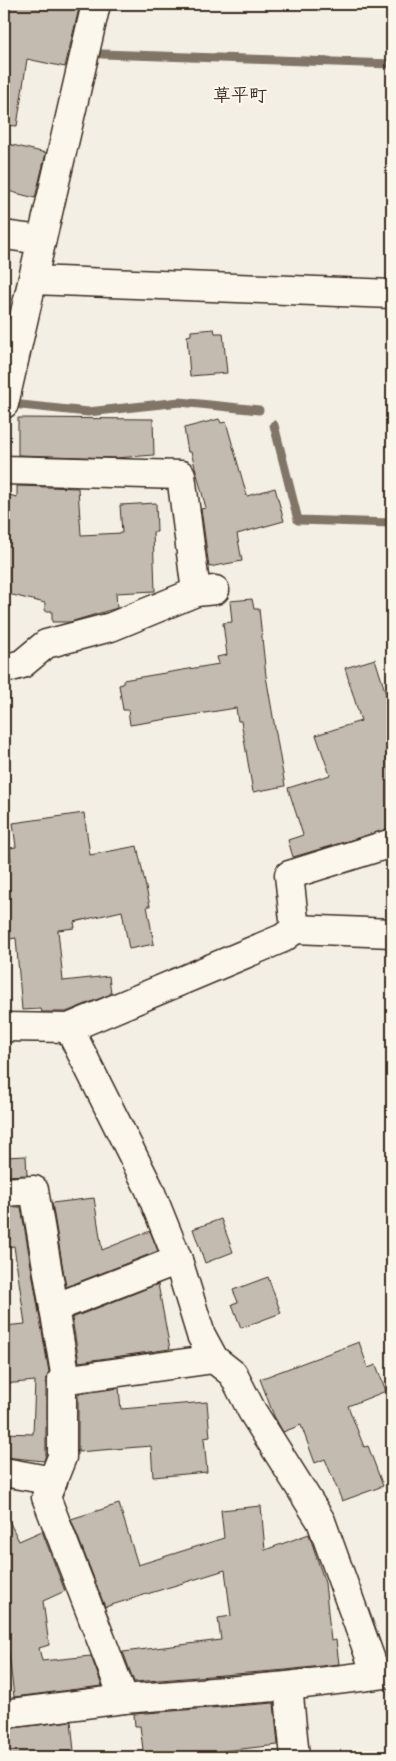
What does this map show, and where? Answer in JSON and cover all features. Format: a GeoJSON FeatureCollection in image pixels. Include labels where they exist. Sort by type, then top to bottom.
{"type":"FeatureCollection","features":[{"type":"Feature","properties":{"kind":"street"},"geometry":{"type":"LineString","coordinates":[[4,404],[96,4]]}},
{"type":"Feature","properties":{"kind":"street"},"geometry":{"type":"LineString","coordinates":[[4,235],[42,240]]}},
{"type":"Feature","properties":{"kind":"street"},"geometry":{"type":"LineString","coordinates":[[32,280],[392,294]]}},
{"type":"Feature","properties":{"kind":"street"},"geometry":{"type":"LineString","coordinates":[[4,470],[180,475],[206,591],[111,628],[46,644],[22,664],[4,669]]}},
{"type":"Feature","properties":{"kind":"street"},"geometry":{"type":"LineString","coordinates":[[295,929],[289,875],[392,843]]}},
{"type":"Feature","properties":{"kind":"street"},"geometry":{"type":"LineString","coordinates":[[4,1027],[69,1028],[283,938],[295,929],[392,933]]}},
{"type":"Feature","properties":{"kind":"street"},"geometry":{"type":"LineString","coordinates":[[4,1714],[124,1699],[288,1686],[384,1673],[320,1521],[252,1411],[233,1374],[214,1359],[201,1335],[178,1260],[149,1188],[69,1028]]}},
{"type":"Feature","properties":{"kind":"street"},"geometry":{"type":"LineString","coordinates":[[4,1192],[34,1190],[66,1380]]}},
{"type":"Feature","properties":{"kind":"street"},"geometry":{"type":"LineString","coordinates":[[54,1308],[178,1260]]}},
{"type":"Feature","properties":{"kind":"street"},"geometry":{"type":"LineString","coordinates":[[124,1699],[46,1497],[62,1457],[62,1380],[214,1359]]}},
{"type":"Feature","properties":{"kind":"street"},"geometry":{"type":"LineString","coordinates":[[4,1472],[53,1481]]}},
{"type":"Feature","properties":{"kind":"street"},"geometry":{"type":"LineString","coordinates":[[288,1686],[295,1757]]}},
{"type":"Feature","properties":{"kind":"building"},"geometry":{"type":"Polygon","coordinates":[[[4,4],[80,4],[65,67],[27,59],[17,126],[4,125],[4,4]]]}},
{"type":"Feature","properties":{"kind":"building"},"geometry":{"type":"Polygon","coordinates":[[[4,143],[46,153],[35,198],[4,190],[4,143]]]}},
{"type":"Feature","properties":{"kind":"building"},"geometry":{"type":"Polygon","coordinates":[[[214,329],[215,333],[223,333],[227,373],[190,376],[187,336],[191,335],[191,331],[214,329]]]}},
{"type":"Feature","properties":{"kind":"building"},"geometry":{"type":"Polygon","coordinates":[[[18,418],[153,419],[154,455],[116,458],[18,455],[18,418]]]}},
{"type":"Feature","properties":{"kind":"building"},"geometry":{"type":"Polygon","coordinates":[[[219,419],[221,423],[226,422],[247,496],[275,488],[284,521],[237,534],[242,561],[209,567],[201,509],[206,508],[191,452],[188,452],[184,428],[219,419]]]}},
{"type":"Feature","properties":{"kind":"building"},"geometry":{"type":"Polygon","coordinates":[[[17,486],[78,488],[81,535],[122,533],[120,505],[156,503],[157,532],[153,532],[155,591],[116,593],[117,608],[70,622],[52,622],[52,611],[45,611],[45,603],[4,593],[4,494],[17,497],[17,486]]]}},
{"type":"Feature","properties":{"kind":"building"},"geometry":{"type":"Polygon","coordinates":[[[252,599],[254,609],[259,609],[266,676],[285,786],[253,792],[241,721],[238,721],[236,708],[130,725],[128,710],[123,710],[119,685],[123,684],[123,680],[219,664],[217,657],[227,655],[223,623],[232,622],[230,601],[252,599]]]}},
{"type":"Feature","properties":{"kind":"building"},"geometry":{"type":"Polygon","coordinates":[[[375,659],[392,713],[392,828],[293,857],[288,840],[303,835],[288,788],[330,775],[316,735],[361,721],[345,668],[375,659]]]}},
{"type":"Feature","properties":{"kind":"building"},"geometry":{"type":"Polygon","coordinates":[[[84,813],[90,855],[137,846],[150,906],[147,906],[154,944],[129,949],[122,911],[74,922],[75,928],[58,930],[63,981],[109,976],[111,994],[66,1012],[42,1012],[41,1009],[22,1010],[16,938],[4,940],[4,862],[11,861],[10,848],[16,847],[13,823],[84,813]]]}},
{"type":"Feature","properties":{"kind":"building"},"geometry":{"type":"Polygon","coordinates":[[[26,1156],[27,1175],[4,1176],[4,1157],[26,1156]]]}},
{"type":"Feature","properties":{"kind":"building"},"geometry":{"type":"Polygon","coordinates":[[[94,1198],[102,1250],[150,1231],[158,1251],[66,1287],[52,1203],[94,1198]]]}},
{"type":"Feature","properties":{"kind":"building"},"geometry":{"type":"Polygon","coordinates":[[[4,1207],[21,1207],[49,1372],[46,1380],[46,1454],[44,1461],[4,1457],[4,1433],[33,1434],[35,1381],[4,1384],[4,1326],[25,1324],[14,1246],[7,1247],[4,1207]]]}},
{"type":"Feature","properties":{"kind":"building"},"geometry":{"type":"Polygon","coordinates":[[[221,1219],[233,1252],[205,1263],[193,1229],[221,1219]]]}},
{"type":"Feature","properties":{"kind":"building"},"geometry":{"type":"Polygon","coordinates":[[[268,1277],[281,1313],[241,1328],[232,1304],[238,1302],[233,1290],[268,1277]]]}},
{"type":"Feature","properties":{"kind":"building"},"geometry":{"type":"Polygon","coordinates":[[[158,1284],[170,1349],[79,1362],[72,1318],[158,1284]]]}},
{"type":"Feature","properties":{"kind":"building"},"geometry":{"type":"Polygon","coordinates":[[[359,1342],[368,1368],[376,1365],[386,1391],[348,1406],[364,1447],[368,1446],[383,1486],[342,1501],[325,1459],[315,1463],[301,1425],[283,1432],[274,1416],[260,1379],[359,1342]]]}},
{"type":"Feature","properties":{"kind":"building"},"geometry":{"type":"Polygon","coordinates":[[[119,1388],[121,1409],[207,1402],[210,1437],[204,1438],[207,1472],[153,1477],[151,1446],[78,1452],[78,1394],[119,1388]]]}},
{"type":"Feature","properties":{"kind":"building"},"geometry":{"type":"Polygon","coordinates":[[[119,1504],[138,1565],[224,1538],[221,1510],[261,1506],[265,1550],[309,1534],[325,1583],[331,1641],[336,1640],[339,1664],[134,1682],[123,1652],[221,1640],[218,1618],[231,1616],[225,1570],[105,1607],[71,1519],[119,1504]]]}},
{"type":"Feature","properties":{"kind":"building"},"geometry":{"type":"Polygon","coordinates":[[[4,1511],[19,1541],[42,1531],[65,1591],[43,1601],[49,1645],[39,1648],[42,1661],[91,1656],[102,1686],[14,1697],[6,1629],[4,1629],[4,1511]]]}},
{"type":"Feature","properties":{"kind":"building"},"geometry":{"type":"Polygon","coordinates":[[[274,1703],[278,1745],[185,1755],[185,1757],[144,1757],[140,1726],[135,1726],[134,1714],[274,1703]]]}},
{"type":"Feature","properties":{"kind":"building"},"geometry":{"type":"Polygon","coordinates":[[[71,1721],[74,1751],[4,1757],[4,1729],[71,1721]]]}},
{"type":"Feature","properties":{"kind":"waterway"},"geometry":{"type":"LineString","coordinates":[[102,54],[392,64]]}},
{"type":"Feature","properties":{"kind":"waterway"},"geometry":{"type":"LineString","coordinates":[[21,405],[88,412],[180,402],[259,410]]}},
{"type":"Feature","properties":{"kind":"waterway"},"geometry":{"type":"LineString","coordinates":[[274,425],[298,520],[392,523]]}},
{"type":"Feature","properties":{"kind":"district","name":"草平町"},"geometry":{"type":"Point","coordinates":[240,95]}}]}
